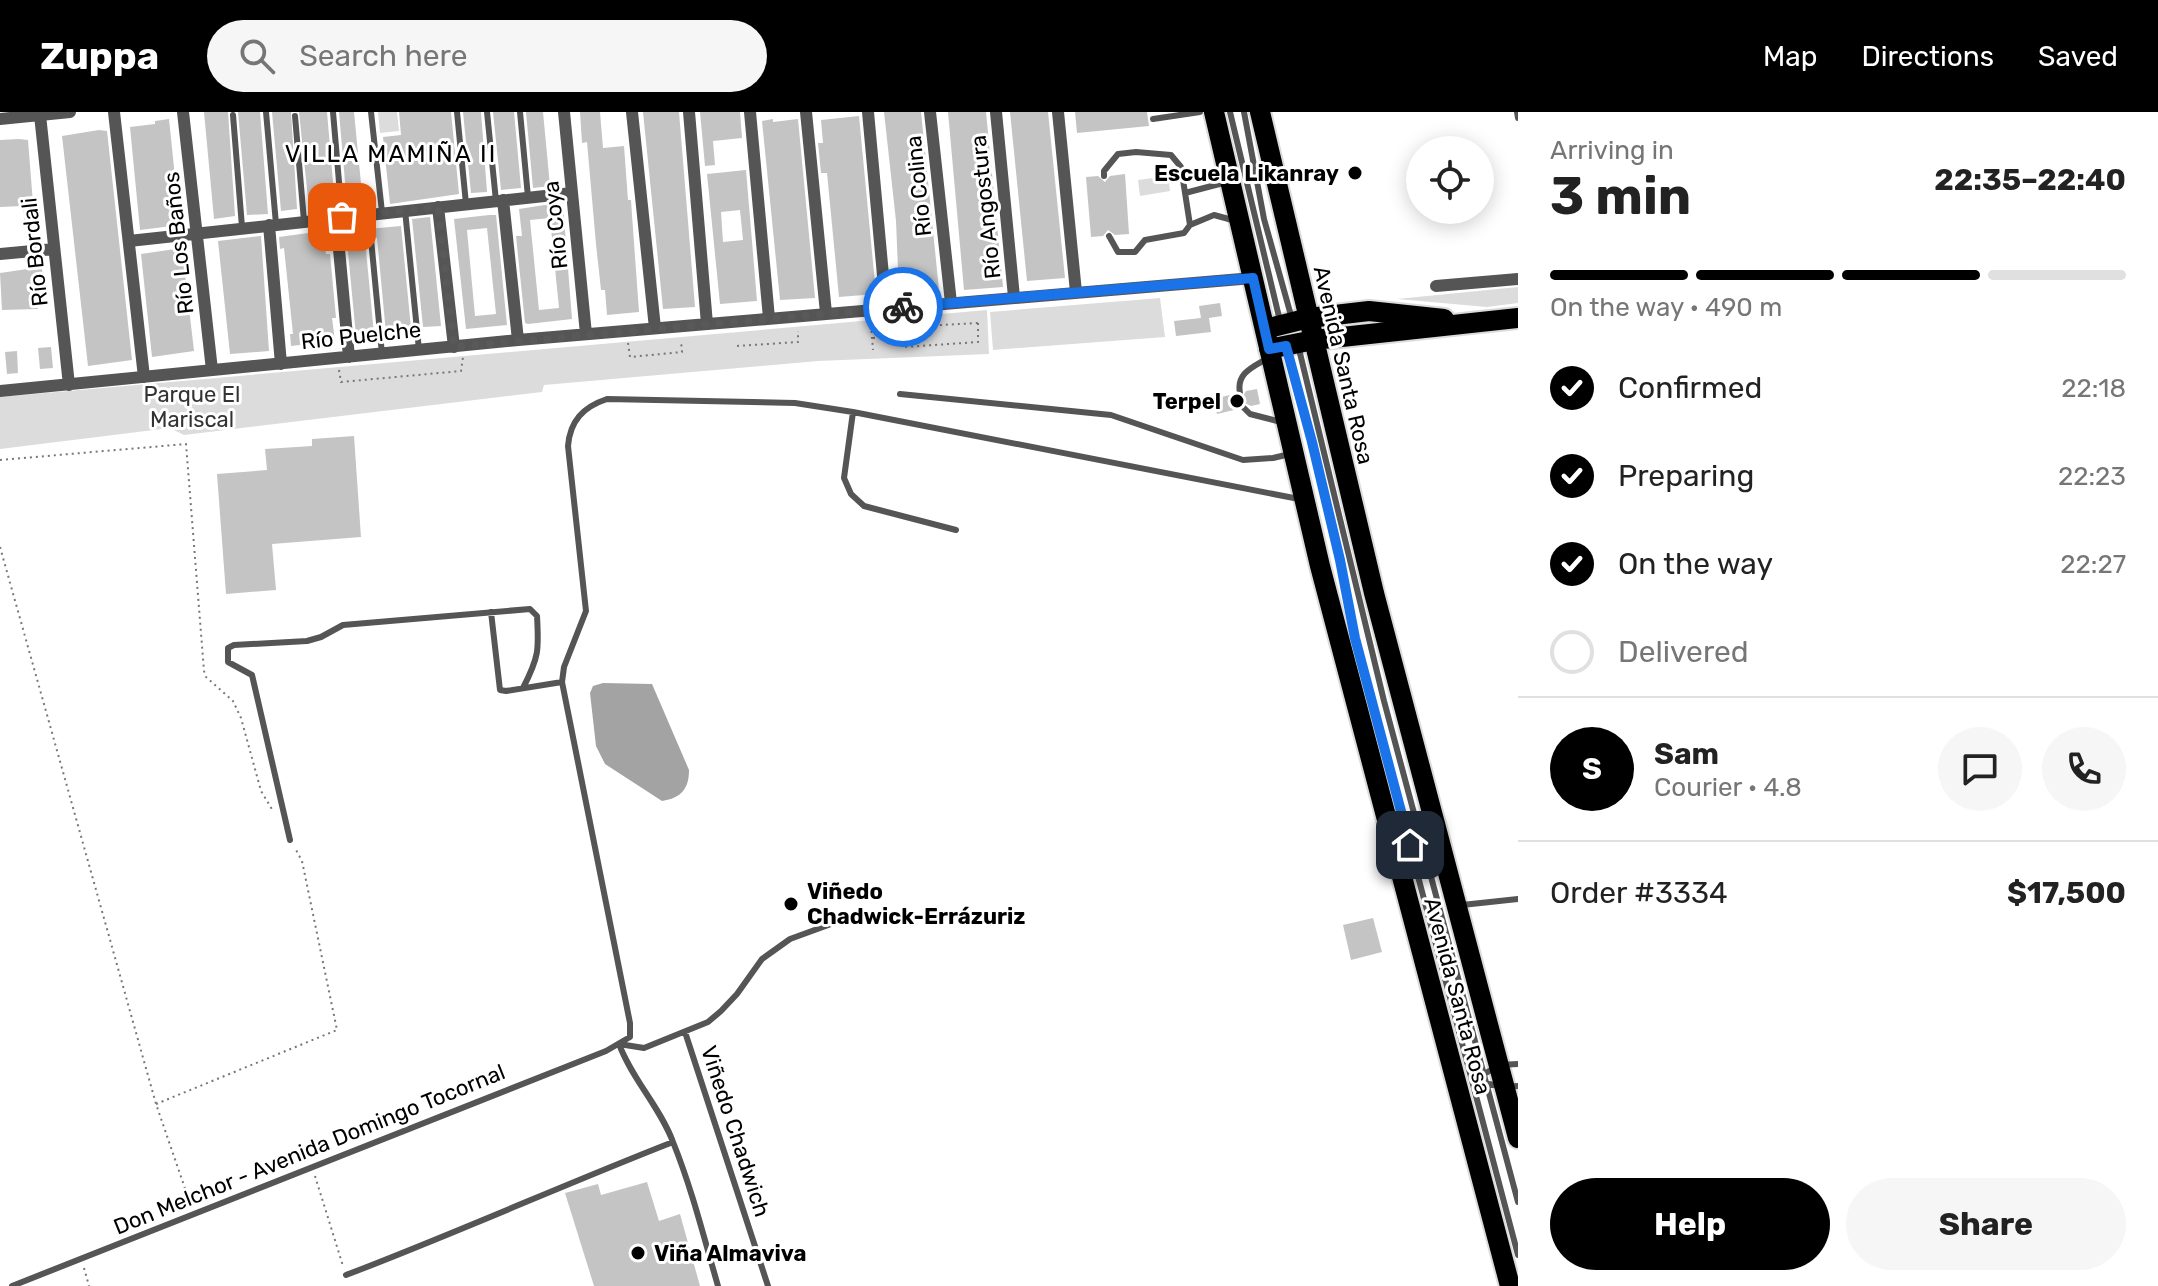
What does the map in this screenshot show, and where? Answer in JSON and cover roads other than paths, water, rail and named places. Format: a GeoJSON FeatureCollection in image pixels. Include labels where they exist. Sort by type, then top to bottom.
{"type":"FeatureCollection","features":[{"type":"Feature","properties":{"kind":"main road","name":"Avenida Santa Rosa"},"geometry":{"type":"LineString","coordinates":[[1214,112],[1253,278],[1287,337],[1370,578],[1518,1138]]}},
{"type":"Feature","properties":{"kind":"main road","name":"Avenida Santa Rosa"},"geometry":{"type":"LineString","coordinates":[[1260,112],[1287,337],[1287,424],[1293,453],[1338,638],[1510,1286]]}},
{"type":"Feature","properties":{"kind":"main road"},"geometry":{"type":"LineString","coordinates":[[1287,337],[1384,311],[1476,323],[1518,318]]}},
{"type":"Feature","properties":{"kind":"street"},"geometry":{"type":"LineString","coordinates":[[0,119],[70,112]]}},
{"type":"Feature","properties":{"kind":"street"},"geometry":{"type":"LineString","coordinates":[[114,112],[144,377]]}},
{"type":"Feature","properties":{"kind":"street","name":"Río Los Baños"},"geometry":{"type":"LineString","coordinates":[[183,112],[212,370]]}},
{"type":"Feature","properties":{"kind":"street","name":"Río Coya"},"geometry":{"type":"LineString","coordinates":[[564,112],[586,334]]}},
{"type":"Feature","properties":{"kind":"street"},"geometry":{"type":"LineString","coordinates":[[632,112],[655,328]]}},
{"type":"Feature","properties":{"kind":"street"},"geometry":{"type":"LineString","coordinates":[[689,112],[707,324]]}},
{"type":"Feature","properties":{"kind":"street"},"geometry":{"type":"LineString","coordinates":[[750,112],[769,318]]}},
{"type":"Feature","properties":{"kind":"street"},"geometry":{"type":"LineString","coordinates":[[806,112],[826,313]]}},
{"type":"Feature","properties":{"kind":"street"},"geometry":{"type":"LineString","coordinates":[[868,112],[886,308]]}},
{"type":"Feature","properties":{"kind":"street","name":"Río Colina"},"geometry":{"type":"LineString","coordinates":[[930,112],[951,303]]}},
{"type":"Feature","properties":{"kind":"street","name":"Río Angostura"},"geometry":{"type":"LineString","coordinates":[[996,112],[1014,297]]}},
{"type":"Feature","properties":{"kind":"street"},"geometry":{"type":"LineString","coordinates":[[1058,112],[1076,292]]}},
{"type":"Feature","properties":{"kind":"street","name":"Río Bordali"},"geometry":{"type":"LineString","coordinates":[[40,115],[69,385]]}},
{"type":"Feature","properties":{"kind":"street"},"geometry":{"type":"LineString","coordinates":[[129,241],[572,193]]}},
{"type":"Feature","properties":{"kind":"street"},"geometry":{"type":"LineString","coordinates":[[500,200],[518,340]]}},
{"type":"Feature","properties":{"kind":"street"},"geometry":{"type":"LineString","coordinates":[[438,207],[458,350]]}},
{"type":"Feature","properties":{"kind":"street"},"geometry":{"type":"LineString","coordinates":[[339,217],[349,357]]}},
{"type":"Feature","properties":{"kind":"street"},"geometry":{"type":"LineString","coordinates":[[272,224],[281,364]]}},
{"type":"Feature","properties":{"kind":"street"},"geometry":{"type":"LineString","coordinates":[[0,254],[54,249]]}},
{"type":"Feature","properties":{"kind":"street","name":"Río Puelche"},"geometry":{"type":"LineString","coordinates":[[0,391],[419,350],[458,350],[518,340],[1253,278]]}},
{"type":"Feature","properties":{"kind":"street"},"geometry":{"type":"LineString","coordinates":[[1436,286],[1518,279]]}},
{"type":"Feature","properties":{"kind":"lane"},"geometry":{"type":"LineString","coordinates":[[266,112],[272,224]]}},
{"type":"Feature","properties":{"kind":"lane"},"geometry":{"type":"LineString","coordinates":[[333,112],[339,217]]}},
{"type":"Feature","properties":{"kind":"lane"},"geometry":{"type":"LineString","coordinates":[[371,112],[382,212]]}},
{"type":"Feature","properties":{"kind":"lane"},"geometry":{"type":"LineString","coordinates":[[457,112],[466,204]]}},
{"type":"Feature","properties":{"kind":"lane"},"geometry":{"type":"LineString","coordinates":[[487,112],[500,200]]}},
{"type":"Feature","properties":{"kind":"lane"},"geometry":{"type":"LineString","coordinates":[[520,112],[528,197]]}},
{"type":"Feature","properties":{"kind":"lane"},"geometry":{"type":"LineString","coordinates":[[1153,119],[1200,112]]}},
{"type":"Feature","properties":{"kind":"lane"},"geometry":{"type":"LineString","coordinates":[[1230,112],[1312,442],[1355,638],[1518,1255]]}},
{"type":"Feature","properties":{"kind":"lane"},"geometry":{"type":"LineString","coordinates":[[1244,112],[1287,337],[1363,617],[1500,1067],[1473,1081]]}},
{"type":"Feature","properties":{"kind":"lane"},"geometry":{"type":"LineString","coordinates":[[1517,112],[1518,118]]}},
{"type":"Feature","properties":{"kind":"lane"},"geometry":{"type":"LineString","coordinates":[[233,115],[242,227]]}},
{"type":"Feature","properties":{"kind":"lane"},"geometry":{"type":"LineString","coordinates":[[295,116],[304,221]]}},
{"type":"Feature","properties":{"kind":"lane"},"geometry":{"type":"LineString","coordinates":[[1104,176],[1104,171],[1118,154],[1159,152],[1171,155],[1181,167],[1190,225]]}},
{"type":"Feature","properties":{"kind":"lane"},"geometry":{"type":"LineString","coordinates":[[1185,193],[1231,181]]}},
{"type":"Feature","properties":{"kind":"lane"},"geometry":{"type":"LineString","coordinates":[[405,210],[419,350]]}},
{"type":"Feature","properties":{"kind":"lane"},"geometry":{"type":"LineString","coordinates":[[1109,236],[1118,252],[1135,252],[1145,240],[1184,233],[1190,225],[1214,215],[1241,223]]}},
{"type":"Feature","properties":{"kind":"lane"},"geometry":{"type":"LineString","coordinates":[[371,239],[382,354]]}},
{"type":"Feature","properties":{"kind":"lane"},"geometry":{"type":"LineString","coordinates":[[1240,393],[1238,383],[1242,375],[1287,337]]}},
{"type":"Feature","properties":{"kind":"lane"},"geometry":{"type":"LineString","coordinates":[[900,394],[1111,415],[1243,460],[1293,453]]}},
{"type":"Feature","properties":{"kind":"lane"},"geometry":{"type":"LineString","coordinates":[[619,1044],[630,1037],[630,1023],[562,682],[564,667],[586,611],[568,446],[572,424],[587,408],[607,399],[795,403],[1304,500]]}},
{"type":"Feature","properties":{"kind":"lane"},"geometry":{"type":"LineString","coordinates":[[1244,408],[1250,414],[1287,424]]}},
{"type":"Feature","properties":{"kind":"lane"},"geometry":{"type":"LineString","coordinates":[[853,412],[844,478],[851,494],[864,506],[956,530]]}},
{"type":"Feature","properties":{"kind":"lane"},"geometry":{"type":"LineString","coordinates":[[290,840],[252,675],[228,662],[228,648],[234,645],[307,641],[343,625],[530,609],[537,616],[537,661],[523,688]]}},
{"type":"Feature","properties":{"kind":"lane"},"geometry":{"type":"LineString","coordinates":[[491,612],[500,690],[562,682]]}},
{"type":"Feature","properties":{"kind":"lane"},"geometry":{"type":"LineString","coordinates":[[1456,906],[1518,899]]}},
{"type":"Feature","properties":{"kind":"lane"},"geometry":{"type":"LineString","coordinates":[[619,1044],[644,1048],[708,1022],[721,1011],[762,959],[790,939],[842,920],[908,918]]}},
{"type":"Feature","properties":{"kind":"lane","name":"Viñedo Chadwich"},"geometry":{"type":"LineString","coordinates":[[685,1032],[768,1286]]}},
{"type":"Feature","properties":{"kind":"lane"},"geometry":{"type":"LineString","coordinates":[[619,1044],[625,1060],[640,1079],[673,1142],[718,1286]]}},
{"type":"Feature","properties":{"kind":"lane","name":"Don Melchor - Avenida Domingo Tocornal"},"geometry":{"type":"LineString","coordinates":[[12,1286],[619,1044]]}},
{"type":"Feature","properties":{"kind":"lane"},"geometry":{"type":"LineString","coordinates":[[1473,1081],[1503,1086],[1518,1202]]}},
{"type":"Feature","properties":{"kind":"lane"},"geometry":{"type":"LineString","coordinates":[[346,1275],[673,1142]]}},
{"type":"Feature","properties":{"kind":"place","name":"Escuela Likanray"},"geometry":{"type":"Point","coordinates":[1355,173]}},
{"type":"Feature","properties":{"kind":"place","name":"Terpel"},"geometry":{"type":"Point","coordinates":[1237,401]}},
{"type":"Feature","properties":{"kind":"place","name":"Viñedo Chadwick-Errázuriz"},"geometry":{"type":"Point","coordinates":[791,904]}},
{"type":"Feature","properties":{"kind":"place","name":"Viña Almaviva"},"geometry":{"type":"Point","coordinates":[638,1253]}},
{"type":"Feature","properties":{"kind":"district","name":"VILLA MAMIÑA II"},"geometry":{"type":"Point","coordinates":[391,154]}},
{"type":"Feature","properties":{"kind":"park label","name":"Parque El Mariscal"},"geometry":{"type":"Point","coordinates":[192,406]}}]}
